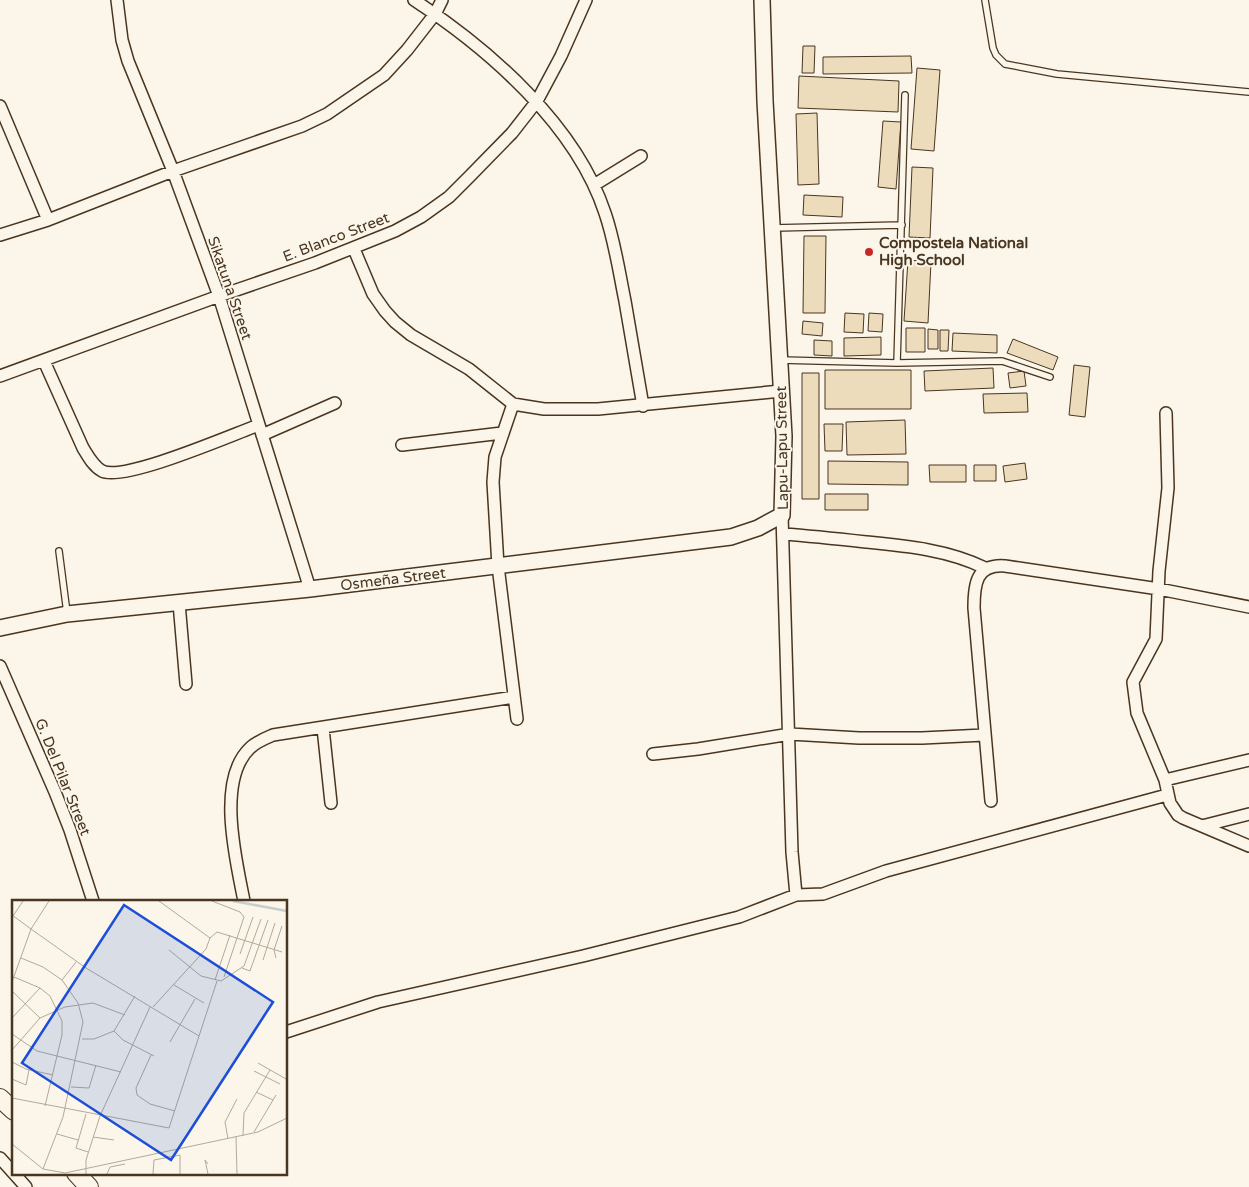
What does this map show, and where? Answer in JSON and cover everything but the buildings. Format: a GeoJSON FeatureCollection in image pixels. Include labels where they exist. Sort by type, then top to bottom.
{"type":"FeatureCollection","features":[{"type":"Feature","properties":{"kind":"main road"},"geometry":{"type":"LineString","coordinates":[[0,1098],[12,1109]]}},
{"type":"Feature","properties":{"kind":"main road"},"geometry":{"type":"LineString","coordinates":[[77,1174],[89,1187]]}},
{"type":"Feature","properties":{"kind":"street","name":"Sikatuna Street"},"geometry":{"type":"LineString","coordinates":[[117,0],[122,40],[128,61],[173,171],[219,296],[310,589]]}},
{"type":"Feature","properties":{"kind":"street"},"geometry":{"type":"LineString","coordinates":[[414,0],[435,14],[495,63],[537,102],[568,142],[594,185],[605,212],[613,240],[643,406]]}},
{"type":"Feature","properties":{"kind":"street"},"geometry":{"type":"LineString","coordinates":[[0,236],[48,220],[173,171],[302,126],[327,114],[384,75],[407,50],[435,14],[442,0]]}},
{"type":"Feature","properties":{"kind":"street","name":"E. Blanco Street"},"geometry":{"type":"LineString","coordinates":[[0,376],[354,249],[421,217],[449,197],[512,133],[537,102],[561,56],[586,0]]}},
{"type":"Feature","properties":{"kind":"street","name":"Lapu-Lapu Street"},"geometry":{"type":"LineString","coordinates":[[762,0],[764,92],[785,458],[782,515],[785,636],[790,734],[792,852],[796,895]]}},
{"type":"Feature","properties":{"kind":"street"},"geometry":{"type":"LineString","coordinates":[[0,106],[48,220]]}},
{"type":"Feature","properties":{"kind":"street"},"geometry":{"type":"LineString","coordinates":[[594,185],[641,156]]}},
{"type":"Feature","properties":{"kind":"street"},"geometry":{"type":"LineString","coordinates":[[354,249],[373,294],[395,322],[411,335],[469,370],[513,404],[570,410],[598,409],[781,391]]}},
{"type":"Feature","properties":{"kind":"street"},"geometry":{"type":"LineString","coordinates":[[44,361],[90,460],[102,471],[110,473],[142,469],[335,403]]}},
{"type":"Feature","properties":{"kind":"street"},"geometry":{"type":"LineString","coordinates":[[513,404],[495,457],[493,482],[498,566],[517,719]]}},
{"type":"Feature","properties":{"kind":"street"},"geometry":{"type":"LineString","coordinates":[[1166,413],[1168,488],[1156,639],[1136,675],[1133,688],[1137,713],[1165,780],[1170,803],[1178,815],[1249,846]]}},
{"type":"Feature","properties":{"kind":"street"},"geometry":{"type":"LineString","coordinates":[[402,445],[502,433]]}},
{"type":"Feature","properties":{"kind":"street","name":"Osmeña Street"},"geometry":{"type":"LineString","coordinates":[[0,628],[67,614],[310,589],[731,537],[758,528],[782,515]]}},
{"type":"Feature","properties":{"kind":"street"},"geometry":{"type":"LineString","coordinates":[[783,534],[898,545],[942,553],[968,560],[985,568]]}},
{"type":"Feature","properties":{"kind":"street"},"geometry":{"type":"LineString","coordinates":[[991,801],[984,735],[974,589],[978,578],[985,568],[995,565],[1005,566],[1159,589],[1249,607]]}},
{"type":"Feature","properties":{"kind":"street"},"geometry":{"type":"LineString","coordinates":[[179,603],[186,684]]}},
{"type":"Feature","properties":{"kind":"street","name":"G. Del Pilar Street"},"geometry":{"type":"LineString","coordinates":[[0,666],[55,792],[70,830],[93,900]]}},
{"type":"Feature","properties":{"kind":"street"},"geometry":{"type":"LineString","coordinates":[[244,900],[237,864],[231,812],[234,776],[239,763],[250,748],[274,735],[514,697]]}},
{"type":"Feature","properties":{"kind":"street"},"geometry":{"type":"LineString","coordinates":[[323,728],[331,802]]}},
{"type":"Feature","properties":{"kind":"street"},"geometry":{"type":"LineString","coordinates":[[653,754],[698,749],[790,734],[859,738],[922,738],[984,735]]}},
{"type":"Feature","properties":{"kind":"street"},"geometry":{"type":"LineString","coordinates":[[1165,780],[1249,760]]}},
{"type":"Feature","properties":{"kind":"street"},"geometry":{"type":"LineString","coordinates":[[288,1031],[378,1002],[582,956],[739,917],[796,895],[823,894],[886,871],[1167,795]]}},
{"type":"Feature","properties":{"kind":"street"},"geometry":{"type":"LineString","coordinates":[[1202,826],[1249,814]]}},
{"type":"Feature","properties":{"kind":"street"},"geometry":{"type":"LineString","coordinates":[[0,1158],[12,1171]]}},
{"type":"Feature","properties":{"kind":"street"},"geometry":{"type":"LineString","coordinates":[[14,1174],[26,1187]]}},
{"type":"Feature","properties":{"kind":"lane"},"geometry":{"type":"LineString","coordinates":[[985,0],[993,48],[996,55],[1005,64],[1057,74],[1249,92]]}},
{"type":"Feature","properties":{"kind":"lane"},"geometry":{"type":"LineString","coordinates":[[897,363],[905,95]]}},
{"type":"Feature","properties":{"kind":"lane"},"geometry":{"type":"LineString","coordinates":[[771,228],[902,225]]}},
{"type":"Feature","properties":{"kind":"lane"},"geometry":{"type":"LineString","coordinates":[[779,360],[897,363],[989,360],[1002,361],[1050,376]]}},
{"type":"Feature","properties":{"kind":"lane"},"geometry":{"type":"LineString","coordinates":[[60,551],[67,614]]}},
{"type":"Feature","properties":{"kind":"place","name":"Compostela National High School"},"geometry":{"type":"Point","coordinates":[869,252]}}]}
